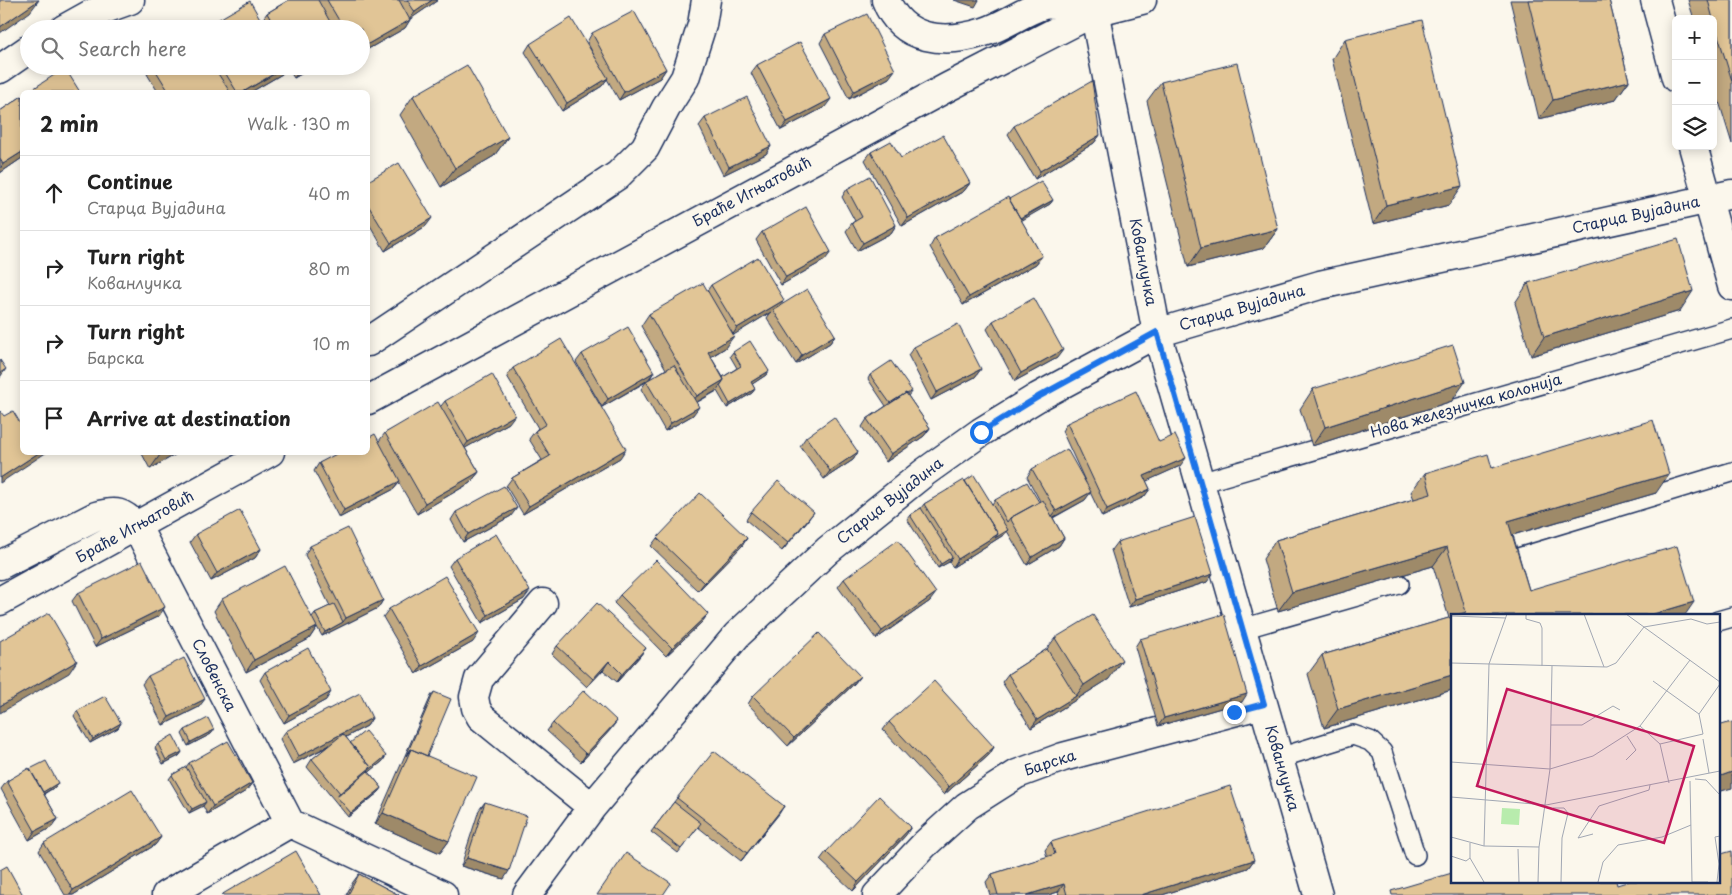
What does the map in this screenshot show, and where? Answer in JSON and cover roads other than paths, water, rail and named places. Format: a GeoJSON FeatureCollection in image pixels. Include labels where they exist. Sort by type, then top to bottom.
{"type":"FeatureCollection","features":[{"type":"Feature","properties":{"kind":"street"},"geometry":{"type":"LineString","coordinates":[[80,20],[91,14],[130,0]]}},
{"type":"Feature","properties":{"kind":"street"},"geometry":{"type":"LineString","coordinates":[[370,341],[618,175],[646,148],[666,108],[685,78],[702,25],[706,0]]}},
{"type":"Feature","properties":{"kind":"street"},"geometry":{"type":"LineString","coordinates":[[886,0],[897,20],[911,31],[926,38],[942,39],[985,32],[1045,5],[1093,6]]}},
{"type":"Feature","properties":{"kind":"street","name":"Браће Игњатовић"},"geometry":{"type":"LineString","coordinates":[[370,399],[1093,6],[1142,0]]}},
{"type":"Feature","properties":{"kind":"street"},"geometry":{"type":"LineString","coordinates":[[1655,0],[1672,63]]}},
{"type":"Feature","properties":{"kind":"street","name":"Кованлучка"},"geometry":{"type":"LineString","coordinates":[[1093,6],[1157,332],[1318,895]]}},
{"type":"Feature","properties":{"kind":"street"},"geometry":{"type":"LineString","coordinates":[[0,69],[20,55]]}},
{"type":"Feature","properties":{"kind":"street"},"geometry":{"type":"LineString","coordinates":[[1696,150],[1720,197],[1732,286]]}},
{"type":"Feature","properties":{"kind":"street","name":"Старца Вујадина"},"geometry":{"type":"LineString","coordinates":[[527,895],[592,807],[737,635],[828,550],[925,472],[981,432],[1038,397],[1157,332],[1320,285],[1720,197]]}},
{"type":"Feature","properties":{"kind":"street","name":"Браће Игњатовић"},"geometry":{"type":"LineString","coordinates":[[0,601],[138,527],[265,455]]}},
{"type":"Feature","properties":{"kind":"street"},"geometry":{"type":"LineString","coordinates":[[0,565],[96,516],[111,511],[126,516],[138,527]]}},
{"type":"Feature","properties":{"kind":"street","name":"Словенска"},"geometry":{"type":"LineString","coordinates":[[138,527],[290,823]]}},
{"type":"Feature","properties":{"kind":"street"},"geometry":{"type":"LineString","coordinates":[[543,604],[479,679],[474,697],[476,708],[481,717],[592,807]]}},
{"type":"Feature","properties":{"kind":"street","name":"Барска"},"geometry":{"type":"LineString","coordinates":[[877,895],[925,844],[967,806],[1017,774],[1063,757],[1264,704]]}},
{"type":"Feature","properties":{"kind":"street"},"geometry":{"type":"LineString","coordinates":[[166,895],[290,823],[443,895]]}},
{"type":"Feature","properties":{"kind":"lane","name":"Нова железничка колонија"},"geometry":{"type":"LineString","coordinates":[[1200,483],[1732,329]]}},
{"type":"Feature","properties":{"kind":"lane"},"geometry":{"type":"LineString","coordinates":[[1507,540],[1732,472]]}},
{"type":"Feature","properties":{"kind":"lane"},"geometry":{"type":"LineString","coordinates":[[1242,629],[1399,584]]}},
{"type":"Feature","properties":{"kind":"lane"},"geometry":{"type":"LineString","coordinates":[[1279,758],[1353,735],[1370,741],[1382,752],[1415,855]]}}]}
